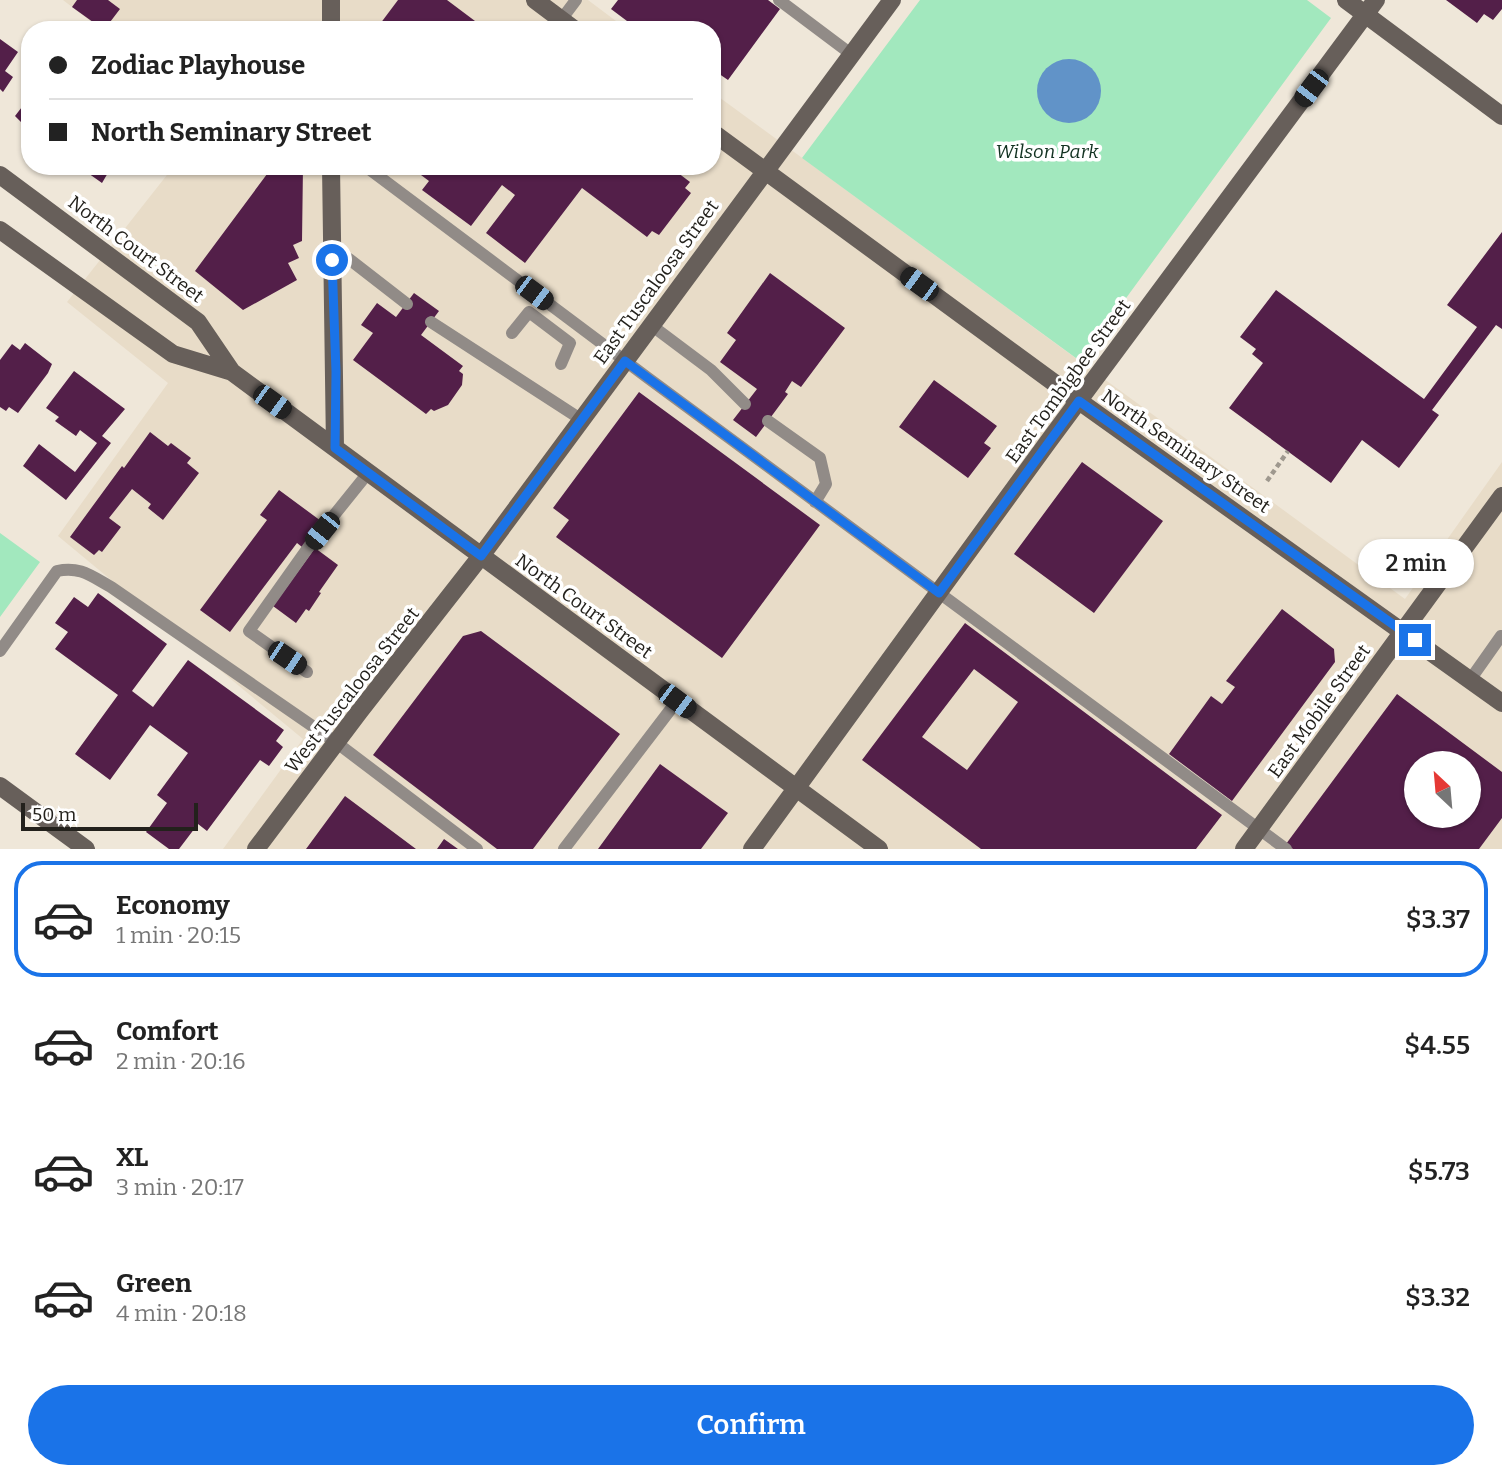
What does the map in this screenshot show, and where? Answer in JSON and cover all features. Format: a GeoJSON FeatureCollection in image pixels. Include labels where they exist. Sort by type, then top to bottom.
{"type":"FeatureCollection","features":[{"type":"Feature","properties":{"kind":"street"},"geometry":{"type":"LineString","coordinates":[[331,0],[331,21]]}},
{"type":"Feature","properties":{"kind":"street"},"geometry":{"type":"LineString","coordinates":[[535,0],[563,21]]}},
{"type":"Feature","properties":{"kind":"street","name":"East Tuscaloosa Street"},"geometry":{"type":"LineString","coordinates":[[481,556],[892,0]]}},
{"type":"Feature","properties":{"kind":"street"},"geometry":{"type":"LineString","coordinates":[[1346,0],[1371,7],[1502,116]]}},
{"type":"Feature","properties":{"kind":"street","name":"East Tombigbee Street"},"geometry":{"type":"LineString","coordinates":[[752,849],[1371,7]]}},
{"type":"Feature","properties":{"kind":"street","name":"North Seminary Street"},"geometry":{"type":"LineString","coordinates":[[721,139],[1079,401],[1502,703]]}},
{"type":"Feature","properties":{"kind":"street","name":"North Court Street"},"geometry":{"type":"LineString","coordinates":[[0,175],[198,321],[232,372]]}},
{"type":"Feature","properties":{"kind":"street"},"geometry":{"type":"LineString","coordinates":[[331,175],[335,448]]}},
{"type":"Feature","properties":{"kind":"street","name":"North Court Street"},"geometry":{"type":"LineString","coordinates":[[0,229],[173,354],[232,372],[879,849]]}},
{"type":"Feature","properties":{"kind":"street","name":"East Mobile Street"},"geometry":{"type":"LineString","coordinates":[[1244,849],[1502,496]]}},
{"type":"Feature","properties":{"kind":"street","name":"West Tuscaloosa Street"},"geometry":{"type":"LineString","coordinates":[[256,849],[481,556]]}},
{"type":"Feature","properties":{"kind":"street"},"geometry":{"type":"LineString","coordinates":[[0,786],[86,849]]}},
{"type":"Feature","properties":{"kind":"lane"},"geometry":{"type":"LineString","coordinates":[[569,21],[576,0]]}},
{"type":"Feature","properties":{"kind":"lane"},"geometry":{"type":"LineString","coordinates":[[779,0],[851,54]]}},
{"type":"Feature","properties":{"kind":"lane"},"geometry":{"type":"LineString","coordinates":[[377,175],[1286,849]]}},
{"type":"Feature","properties":{"kind":"lane"},"geometry":{"type":"LineString","coordinates":[[332,260],[349,259],[407,303]]}},
{"type":"Feature","properties":{"kind":"lane"},"geometry":{"type":"LineString","coordinates":[[512,333],[529,312],[570,343],[561,364]]}},
{"type":"Feature","properties":{"kind":"lane"},"geometry":{"type":"LineString","coordinates":[[431,322],[582,420]]}},
{"type":"Feature","properties":{"kind":"lane"},"geometry":{"type":"LineString","coordinates":[[651,325],[710,370],[746,404]]}},
{"type":"Feature","properties":{"kind":"lane"},"geometry":{"type":"LineString","coordinates":[[768,421],[820,458],[826,484],[815,502]]}},
{"type":"Feature","properties":{"kind":"lane"},"geometry":{"type":"LineString","coordinates":[[307,672],[249,631],[310,545],[368,472]]}},
{"type":"Feature","properties":{"kind":"lane"},"geometry":{"type":"LineString","coordinates":[[0,651],[57,571],[72,568],[111,587],[337,743],[477,849]]}},
{"type":"Feature","properties":{"kind":"lane"},"geometry":{"type":"LineString","coordinates":[[1470,680],[1502,636]]}},
{"type":"Feature","properties":{"kind":"lane"},"geometry":{"type":"LineString","coordinates":[[565,849],[677,701]]}},
{"type":"Feature","properties":{"kind":"path"},"geometry":{"type":"LineString","coordinates":[[1267,481],[1288,451]]}},
{"type":"Feature","properties":{"kind":"shaded area"},"geometry":{"type":"Polygon","coordinates":[[[63,0],[588,0],[616,21],[90,21],[63,0]]]}},
{"type":"Feature","properties":{"kind":"shaded area"},"geometry":{"type":"Polygon","coordinates":[[[721,99],[1405,599],[1502,462],[1502,849],[223,849],[303,739],[58,536],[168,383],[67,302],[167,175],[721,175],[721,99]]]}},
{"type":"Feature","properties":{"kind":"green space","name":"Wilson Park"},"geometry":{"type":"Polygon","coordinates":[[[920,0],[1307,0],[1331,18],[1080,361],[802,158],[920,0]]]}},
{"type":"Feature","properties":{"kind":"green space"},"geometry":{"type":"Polygon","coordinates":[[[0,533],[40,562],[0,617],[0,533]]]}},
{"type":"Feature","properties":{"kind":"water"},"geometry":{"type":"Polygon","coordinates":[[[1069,59],[1087,65],[1095,73],[1101,91],[1095,109],[1087,117],[1069,123],[1051,117],[1043,109],[1037,91],[1043,73],[1051,65],[1069,59]]]}},
{"type":"Feature","properties":{"kind":"building"},"geometry":{"type":"Polygon","coordinates":[[[77,0],[108,0],[120,9],[111,21],[91,21],[72,7],[77,0]]]}},
{"type":"Feature","properties":{"kind":"building"},"geometry":{"type":"Polygon","coordinates":[[[398,0],[447,0],[475,21],[382,21],[398,0]]]}},
{"type":"Feature","properties":{"kind":"building"},"geometry":{"type":"Polygon","coordinates":[[[618,0],[768,0],[780,9],[728,80],[721,75],[721,21],[627,21],[611,9],[618,0]]]}},
{"type":"Feature","properties":{"kind":"building"},"geometry":{"type":"Polygon","coordinates":[[[1446,0],[1502,0],[1502,9],[1493,20],[1484,14],[1477,23],[1446,0]]]}},
{"type":"Feature","properties":{"kind":"building"},"geometry":{"type":"Polygon","coordinates":[[[0,39],[18,52],[5,71],[13,77],[3,92],[0,89],[0,39]]]}},
{"type":"Feature","properties":{"kind":"building"},"geometry":{"type":"Polygon","coordinates":[[[21,108],[21,122],[15,116],[21,108]]]}},
{"type":"Feature","properties":{"kind":"building"},"geometry":{"type":"Polygon","coordinates":[[[91,175],[107,175],[102,183],[91,175]]]}},
{"type":"Feature","properties":{"kind":"building"},"geometry":{"type":"Polygon","coordinates":[[[266,175],[303,175],[302,241],[293,245],[299,258],[288,263],[297,280],[243,310],[195,271],[266,175]]]}},
{"type":"Feature","properties":{"kind":"building"},"geometry":{"type":"Polygon","coordinates":[[[421,175],[681,175],[690,182],[685,188],[691,193],[659,235],[652,231],[647,237],[582,188],[525,263],[486,233],[515,195],[502,185],[471,226],[422,190],[429,181],[421,175]]]}},
{"type":"Feature","properties":{"kind":"building"},"geometry":{"type":"Polygon","coordinates":[[[1502,232],[1502,329],[1496,325],[1432,410],[1439,415],[1399,468],[1362,440],[1331,483],[1229,408],[1263,363],[1252,354],[1256,349],[1240,337],[1276,290],[1424,399],[1477,327],[1447,305],[1502,232]]]}},
{"type":"Feature","properties":{"kind":"building"},"geometry":{"type":"Polygon","coordinates":[[[770,273],[845,328],[801,387],[792,381],[785,392],[788,394],[756,437],[733,420],[757,389],[720,362],[736,340],[727,333],[770,273]]]}},
{"type":"Feature","properties":{"kind":"building"},"geometry":{"type":"Polygon","coordinates":[[[414,293],[439,311],[421,335],[463,366],[459,371],[463,374],[462,385],[448,405],[434,411],[431,409],[426,414],[353,360],[373,333],[361,325],[377,303],[396,317],[414,293]]]}},
{"type":"Feature","properties":{"kind":"building"},"geometry":{"type":"Polygon","coordinates":[[[25,343],[52,364],[18,413],[9,407],[6,411],[0,407],[0,360],[12,344],[20,350],[25,343]]]}},
{"type":"Feature","properties":{"kind":"building"},"geometry":{"type":"Polygon","coordinates":[[[74,371],[125,409],[102,436],[111,443],[66,500],[23,466],[39,444],[75,472],[97,443],[80,430],[76,436],[55,421],[59,417],[46,408],[74,371]]]}},
{"type":"Feature","properties":{"kind":"building"},"geometry":{"type":"Polygon","coordinates":[[[934,380],[997,426],[984,443],[991,448],[968,478],[899,427],[934,380]]]}},
{"type":"Feature","properties":{"kind":"building"},"geometry":{"type":"Polygon","coordinates":[[[639,392],[820,525],[722,658],[556,537],[569,520],[553,508],[639,392]]]}},
{"type":"Feature","properties":{"kind":"building"},"geometry":{"type":"Polygon","coordinates":[[[150,432],[168,446],[171,443],[191,458],[187,463],[199,473],[163,520],[148,508],[151,504],[132,489],[109,518],[121,527],[102,552],[99,550],[94,555],[70,537],[150,432]]]}},
{"type":"Feature","properties":{"kind":"building"},"geometry":{"type":"Polygon","coordinates":[[[1082,462],[1163,521],[1094,613],[1014,554],[1082,462]]]}},
{"type":"Feature","properties":{"kind":"building"},"geometry":{"type":"Polygon","coordinates":[[[279,490],[321,521],[302,547],[297,543],[230,632],[200,610],[267,520],[260,515],[279,490]]]}},
{"type":"Feature","properties":{"kind":"building"},"geometry":{"type":"Polygon","coordinates":[[[315,548],[338,565],[309,611],[306,609],[296,623],[273,606],[315,548]]]}},
{"type":"Feature","properties":{"kind":"building"},"geometry":{"type":"Polygon","coordinates":[[[98,593],[167,644],[132,691],[153,707],[188,660],[284,730],[276,741],[283,747],[269,766],[260,760],[207,831],[198,824],[179,849],[169,849],[146,832],[167,803],[157,795],[188,753],[150,725],[110,780],[75,754],[118,695],[55,649],[68,632],[55,623],[74,597],[88,607],[98,593]]]}},
{"type":"Feature","properties":{"kind":"building"},"geometry":{"type":"Polygon","coordinates":[[[1282,609],[1334,649],[1335,662],[1232,801],[1169,754],[1211,696],[1222,704],[1235,687],[1226,681],[1282,609]]]}},
{"type":"Feature","properties":{"kind":"building"},"geometry":{"type":"Polygon","coordinates":[[[965,623],[1222,815],[1196,849],[981,849],[862,760],[965,623]],[[974,669],[922,737],[967,770],[1018,702],[974,669]]]}},
{"type":"Feature","properties":{"kind":"building"},"geometry":{"type":"Polygon","coordinates":[[[481,631],[620,734],[533,849],[497,849],[373,755],[463,636],[481,631]]]}},
{"type":"Feature","properties":{"kind":"building"},"geometry":{"type":"Polygon","coordinates":[[[1397,694],[1474,751],[1404,751],[1404,828],[1481,828],[1481,756],[1502,772],[1502,818],[1479,849],[1293,849],[1286,844],[1397,694]]]}},
{"type":"Feature","properties":{"kind":"building"},"geometry":{"type":"Polygon","coordinates":[[[660,764],[728,813],[701,849],[598,849],[660,764]]]}},
{"type":"Feature","properties":{"kind":"building"},"geometry":{"type":"Polygon","coordinates":[[[345,796],[416,849],[306,849],[345,796]]]}},
{"type":"Feature","properties":{"kind":"building"},"geometry":{"type":"Polygon","coordinates":[[[444,839],[458,849],[437,849],[444,839]]]}},
{"type":"Feature","properties":{"kind":"route"},"geometry":{"type":"LineString","coordinates":[[332,260],[336,372],[335,448],[481,556],[625,361],[939,593],[1079,401],[1415,640]]}}]}
